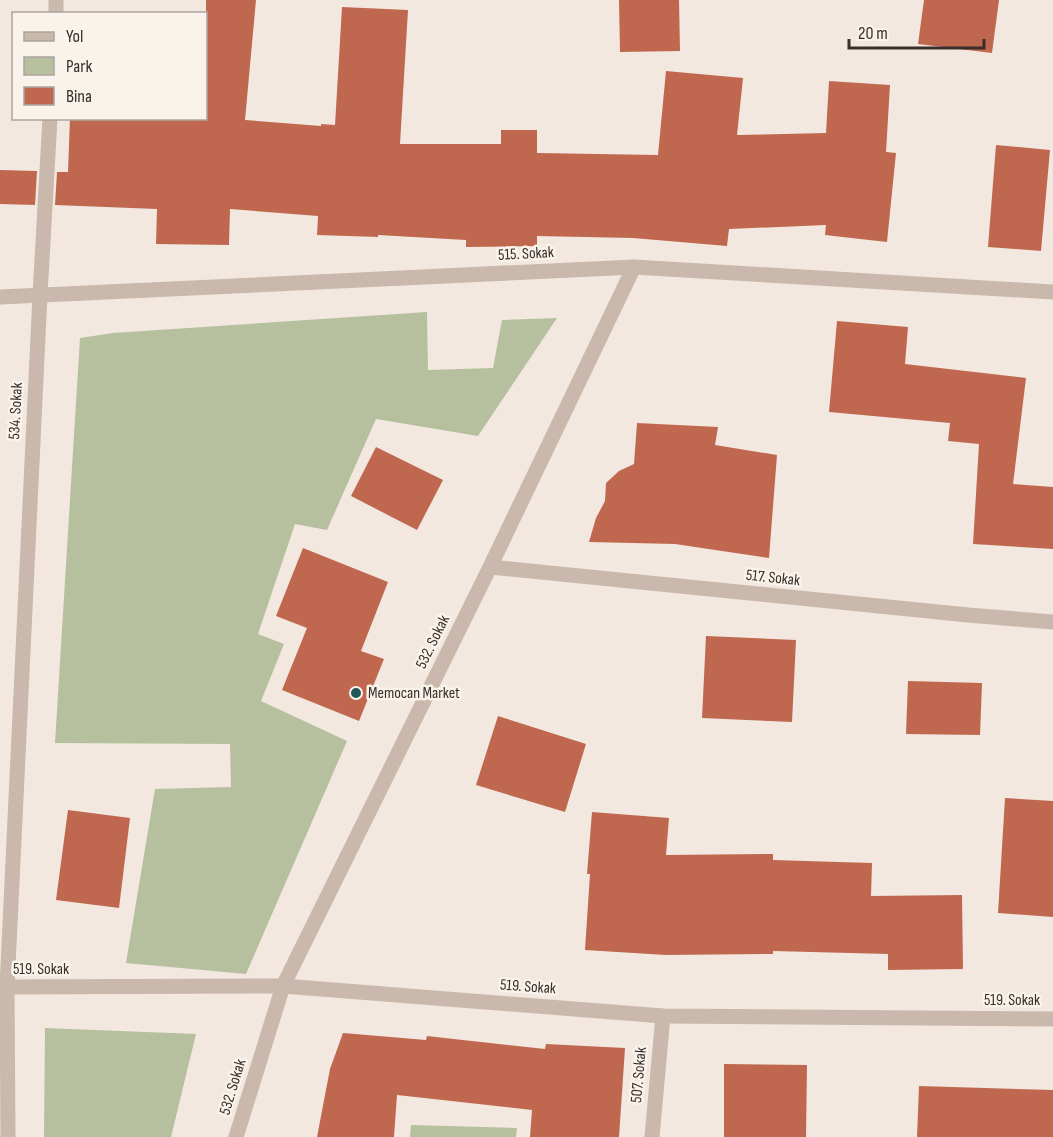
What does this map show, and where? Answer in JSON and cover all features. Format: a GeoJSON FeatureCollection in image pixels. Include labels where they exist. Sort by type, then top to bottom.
{"type":"FeatureCollection","features":[{"type":"Feature","properties":{"kind":"street","name":"534. Sokak"},"geometry":{"type":"LineString","coordinates":[[8,1137],[4,987],[50,120]]}},
{"type":"Feature","properties":{"kind":"street","name":"515. Sokak"},"geometry":{"type":"LineString","coordinates":[[0,297],[634,267],[1053,292]]}},
{"type":"Feature","properties":{"kind":"street","name":"532. Sokak"},"geometry":{"type":"LineString","coordinates":[[236,1137],[283,986],[490,567],[634,267]]}},
{"type":"Feature","properties":{"kind":"street","name":"517. Sokak"},"geometry":{"type":"LineString","coordinates":[[490,567],[1053,622]]}},
{"type":"Feature","properties":{"kind":"street","name":"519. Sokak"},"geometry":{"type":"LineString","coordinates":[[4,987],[283,986],[663,1016],[1053,1019]]}},
{"type":"Feature","properties":{"kind":"street","name":"507. Sokak"},"geometry":{"type":"LineString","coordinates":[[652,1137],[663,1016]]}},
{"type":"Feature","properties":{"kind":"green space"},"geometry":{"type":"Polygon","coordinates":[[[427,312],[428,370],[493,368],[502,320],[557,318],[478,436],[376,419],[327,530],[295,524],[258,634],[284,644],[261,701],[347,741],[246,974],[126,963],[155,789],[231,787],[230,744],[55,743],[80,338],[113,333],[427,312]]]}},
{"type":"Feature","properties":{"kind":"green space"},"geometry":{"type":"Polygon","coordinates":[[[45,1028],[196,1034],[171,1137],[44,1137],[45,1028]]]}},
{"type":"Feature","properties":{"kind":"green space"},"geometry":{"type":"Polygon","coordinates":[[[411,1125],[517,1128],[516,1137],[410,1137],[411,1125]]]}},
{"type":"Feature","properties":{"kind":"building"},"geometry":{"type":"Polygon","coordinates":[[[206,0],[256,0],[245,120],[321,126],[321,124],[335,125],[342,7],[408,10],[400,144],[501,144],[501,130],[537,130],[537,153],[658,155],[666,71],[743,78],[737,135],[826,133],[829,81],[890,85],[886,152],[896,153],[887,242],[825,235],[826,225],[729,229],[727,246],[633,238],[537,236],[537,246],[466,247],[466,240],[378,235],[378,237],[317,235],[318,216],[230,209],[229,245],[156,244],[157,209],[55,205],[57,172],[68,172],[70,120],[207,120],[206,0]]]}},
{"type":"Feature","properties":{"kind":"building"},"geometry":{"type":"Polygon","coordinates":[[[619,0],[679,0],[680,51],[620,52],[619,0]]]}},
{"type":"Feature","properties":{"kind":"building"},"geometry":{"type":"Polygon","coordinates":[[[924,0],[999,0],[992,53],[918,44],[924,0]]]}},
{"type":"Feature","properties":{"kind":"building"},"geometry":{"type":"Polygon","coordinates":[[[996,145],[1050,150],[1041,251],[988,247],[996,145]]]}},
{"type":"Feature","properties":{"kind":"building"},"geometry":{"type":"Polygon","coordinates":[[[0,170],[37,171],[35,205],[0,204],[0,170]]]}},
{"type":"Feature","properties":{"kind":"building"},"geometry":{"type":"Polygon","coordinates":[[[837,321],[908,327],[905,364],[1026,378],[1013,484],[1053,487],[1053,549],[973,544],[979,444],[948,441],[950,423],[829,412],[837,321]]]}},
{"type":"Feature","properties":{"kind":"building"},"geometry":{"type":"Polygon","coordinates":[[[637,423],[718,427],[715,445],[777,455],[769,558],[675,544],[589,542],[596,518],[605,501],[606,483],[619,471],[634,464],[637,423]]]}},
{"type":"Feature","properties":{"kind":"building"},"geometry":{"type":"Polygon","coordinates":[[[376,447],[443,480],[417,530],[351,496],[376,447]]]}},
{"type":"Feature","properties":{"kind":"building"},"geometry":{"type":"Polygon","coordinates":[[[303,548],[388,582],[361,651],[384,659],[359,721],[282,690],[307,628],[276,616],[303,548]]]}},
{"type":"Feature","properties":{"kind":"building"},"geometry":{"type":"Polygon","coordinates":[[[706,636],[796,640],[792,722],[702,718],[706,636]]]}},
{"type":"Feature","properties":{"kind":"building"},"geometry":{"type":"Polygon","coordinates":[[[908,681],[982,683],[980,735],[906,734],[908,681]]]}},
{"type":"Feature","properties":{"kind":"building"},"geometry":{"type":"Polygon","coordinates":[[[498,716],[586,744],[565,812],[476,785],[498,716]]]}},
{"type":"Feature","properties":{"kind":"building"},"geometry":{"type":"Polygon","coordinates":[[[1005,798],[1053,801],[1053,917],[998,913],[1005,798]]]}},
{"type":"Feature","properties":{"kind":"building"},"geometry":{"type":"Polygon","coordinates":[[[68,810],[130,818],[119,908],[56,900],[68,810]]]}},
{"type":"Feature","properties":{"kind":"building"},"geometry":{"type":"Polygon","coordinates":[[[592,812],[669,818],[666,855],[773,854],[773,860],[872,863],[871,896],[962,895],[963,969],[888,970],[888,954],[773,951],[773,954],[666,955],[585,950],[590,874],[587,874],[592,812]]]}},
{"type":"Feature","properties":{"kind":"building"},"geometry":{"type":"Polygon","coordinates":[[[343,1033],[426,1040],[427,1036],[545,1049],[546,1044],[625,1048],[619,1137],[530,1137],[532,1110],[397,1095],[394,1137],[317,1137],[330,1069],[343,1033]]]}},
{"type":"Feature","properties":{"kind":"building"},"geometry":{"type":"Polygon","coordinates":[[[724,1064],[807,1065],[806,1137],[724,1137],[724,1064]]]}},
{"type":"Feature","properties":{"kind":"building"},"geometry":{"type":"Polygon","coordinates":[[[919,1086],[1053,1090],[1053,1137],[917,1137],[919,1086]]]}},
{"type":"Feature","properties":{"kind":"place","name":"Memocan Market"},"geometry":{"type":"Point","coordinates":[356,693]}}]}
